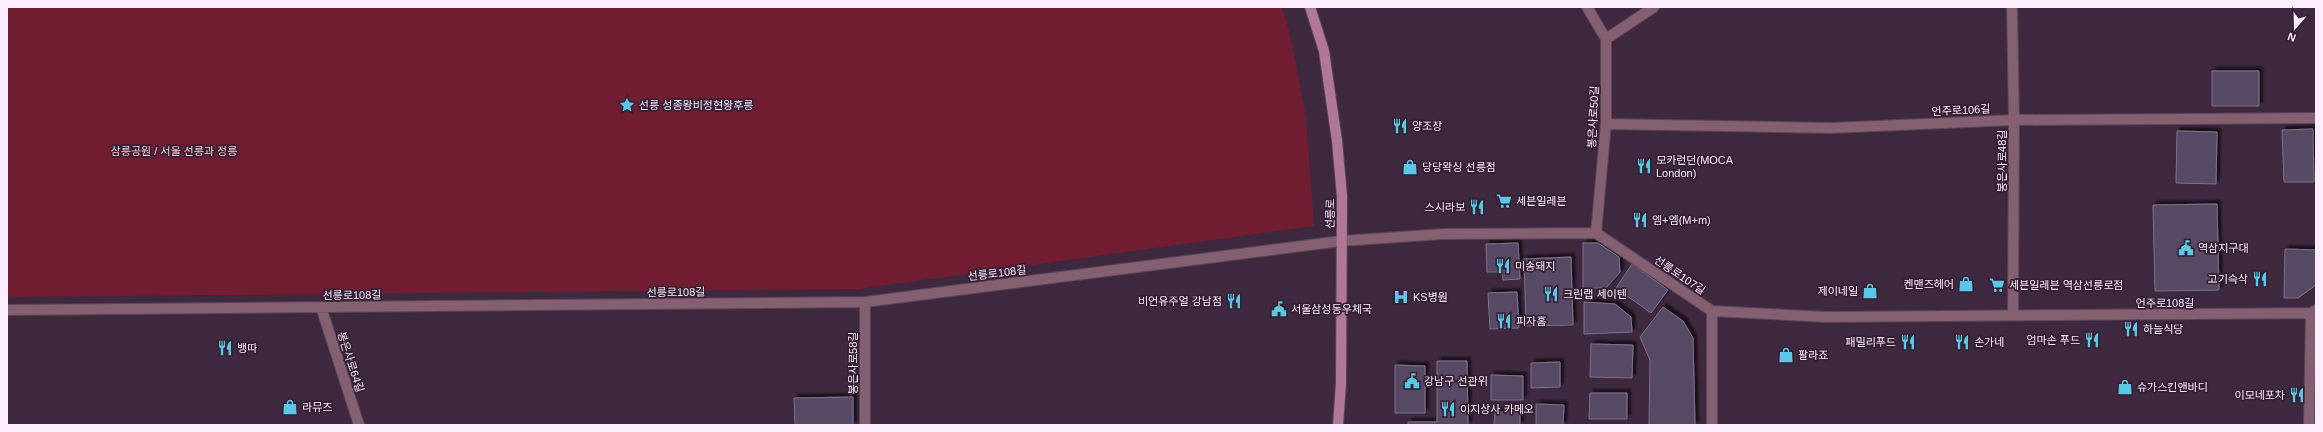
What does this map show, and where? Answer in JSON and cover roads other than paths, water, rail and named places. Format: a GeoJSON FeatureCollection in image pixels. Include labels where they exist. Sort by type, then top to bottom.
{"type":"FeatureCollection","features":[{"type":"Feature","properties":{"kind":"main road","name":"선릉로"},"geometry":{"type":"LineString","coordinates":[[1310,7],[1324,51],[1337,141],[1342,196],[1341,383],[1338,425]]}},
{"type":"Feature","properties":{"kind":"street"},"geometry":{"type":"LineString","coordinates":[[1587,7],[1606,39],[1654,7]]}},
{"type":"Feature","properties":{"kind":"street","name":"봉은사로48길"},"geometry":{"type":"LineString","coordinates":[[2012,7],[2014,120],[2013,315]]}},
{"type":"Feature","properties":{"kind":"street","name":"봉은사로50길"},"geometry":{"type":"LineString","coordinates":[[1596,233],[1606,124],[1606,39]]}},
{"type":"Feature","properties":{"kind":"street","name":"언주로106길"},"geometry":{"type":"LineString","coordinates":[[1606,124],[1831,128],[2014,120],[2316,118]]}},
{"type":"Feature","properties":{"kind":"street"},"geometry":{"type":"LineString","coordinates":[[1341,241],[1443,234],[1596,233]]}},
{"type":"Feature","properties":{"kind":"street","name":"선릉로107길"},"geometry":{"type":"LineString","coordinates":[[1596,233],[1712,311]]}},
{"type":"Feature","properties":{"kind":"street","name":"선릉로108길"},"geometry":{"type":"LineString","coordinates":[[7,310],[864,302],[1341,241]]}},
{"type":"Feature","properties":{"kind":"street","name":"봉은사로58길"},"geometry":{"type":"LineString","coordinates":[[864,302],[865,425]]}},
{"type":"Feature","properties":{"kind":"street","name":"봉은사로64길"},"geometry":{"type":"LineString","coordinates":[[321,307],[359,425]]}},
{"type":"Feature","properties":{"kind":"street"},"geometry":{"type":"LineString","coordinates":[[1712,425],[1712,311],[1827,317],[2013,315]]}},
{"type":"Feature","properties":{"kind":"street"},"geometry":{"type":"LineString","coordinates":[[2309,425],[2314,311]]}},
{"type":"Feature","properties":{"kind":"street","name":"언주로108길"},"geometry":{"type":"LineString","coordinates":[[2013,315],[2314,311]]}},
{"type":"Feature","properties":{"kind":"place","name":"선릉 성종왕비정현왕후릉"},"geometry":{"type":"Point","coordinates":[627,105]}},
{"type":"Feature","properties":{"kind":"place","name":"양조장"},"geometry":{"type":"Point","coordinates":[1400,126]}},
{"type":"Feature","properties":{"kind":"place","name":"모카런던(MOCA London)"},"geometry":{"type":"Point","coordinates":[1644,166]}},
{"type":"Feature","properties":{"kind":"place","name":"당당왁싱 선릉점"},"geometry":{"type":"Point","coordinates":[1410,167]}},
{"type":"Feature","properties":{"kind":"place","name":"세븐일레븐"},"geometry":{"type":"Point","coordinates":[1504,201]}},
{"type":"Feature","properties":{"kind":"place","name":"스시라보"},"geometry":{"type":"Point","coordinates":[1477,207]}},
{"type":"Feature","properties":{"kind":"place","name":"엠+엠(M+m)"},"geometry":{"type":"Point","coordinates":[1640,220]}},
{"type":"Feature","properties":{"kind":"place","name":"역삼지구대"},"geometry":{"type":"Point","coordinates":[2186,248]}},
{"type":"Feature","properties":{"kind":"place","name":"미송돼지"},"geometry":{"type":"Point","coordinates":[1503,266]}},
{"type":"Feature","properties":{"kind":"place","name":"고기슥삭"},"geometry":{"type":"Point","coordinates":[2260,279]}},
{"type":"Feature","properties":{"kind":"place","name":"켄맨즈헤어"},"geometry":{"type":"Point","coordinates":[1966,284]}},
{"type":"Feature","properties":{"kind":"place","name":"세븐일레븐 역삼선릉로점"},"geometry":{"type":"Point","coordinates":[1997,285]}},
{"type":"Feature","properties":{"kind":"place","name":"제이네일"},"geometry":{"type":"Point","coordinates":[1870,291]}},
{"type":"Feature","properties":{"kind":"place","name":"크린랩 세이텐"},"geometry":{"type":"Point","coordinates":[1551,294]}},
{"type":"Feature","properties":{"kind":"place","name":"KS병원"},"geometry":{"type":"Point","coordinates":[1401,297]}},
{"type":"Feature","properties":{"kind":"place","name":"비언유주얼 강남점"},"geometry":{"type":"Point","coordinates":[1234,301]}},
{"type":"Feature","properties":{"kind":"place","name":"서울삼성동우체국"},"geometry":{"type":"Point","coordinates":[1279,309]}},
{"type":"Feature","properties":{"kind":"place","name":"피자홈"},"geometry":{"type":"Point","coordinates":[1504,321]}},
{"type":"Feature","properties":{"kind":"place","name":"하늘식당"},"geometry":{"type":"Point","coordinates":[2131,329]}},
{"type":"Feature","properties":{"kind":"place","name":"엄마손 푸드"},"geometry":{"type":"Point","coordinates":[2092,340]}},
{"type":"Feature","properties":{"kind":"place","name":"패밀리푸드"},"geometry":{"type":"Point","coordinates":[1908,342]}},
{"type":"Feature","properties":{"kind":"place","name":"손가네"},"geometry":{"type":"Point","coordinates":[1962,342]}},
{"type":"Feature","properties":{"kind":"place","name":"뱅따"},"geometry":{"type":"Point","coordinates":[225,348]}},
{"type":"Feature","properties":{"kind":"place","name":"팔라죠"},"geometry":{"type":"Point","coordinates":[1786,355]}},
{"type":"Feature","properties":{"kind":"place","name":"강남구 선관위"},"geometry":{"type":"Point","coordinates":[1412,381]}},
{"type":"Feature","properties":{"kind":"place","name":"슈가스킨앤바디"},"geometry":{"type":"Point","coordinates":[2125,387]}},
{"type":"Feature","properties":{"kind":"place","name":"이모네포차"},"geometry":{"type":"Point","coordinates":[2297,395]}},
{"type":"Feature","properties":{"kind":"place","name":"라뮤즈"},"geometry":{"type":"Point","coordinates":[290,407]}},
{"type":"Feature","properties":{"kind":"place","name":"이지상사 카메오"},"geometry":{"type":"Point","coordinates":[1448,409]}},
{"type":"Feature","properties":{"kind":"park label","name":"삼릉공원 / 서울 선릉과 정릉"},"geometry":{"type":"Point","coordinates":[174,151]}}]}
